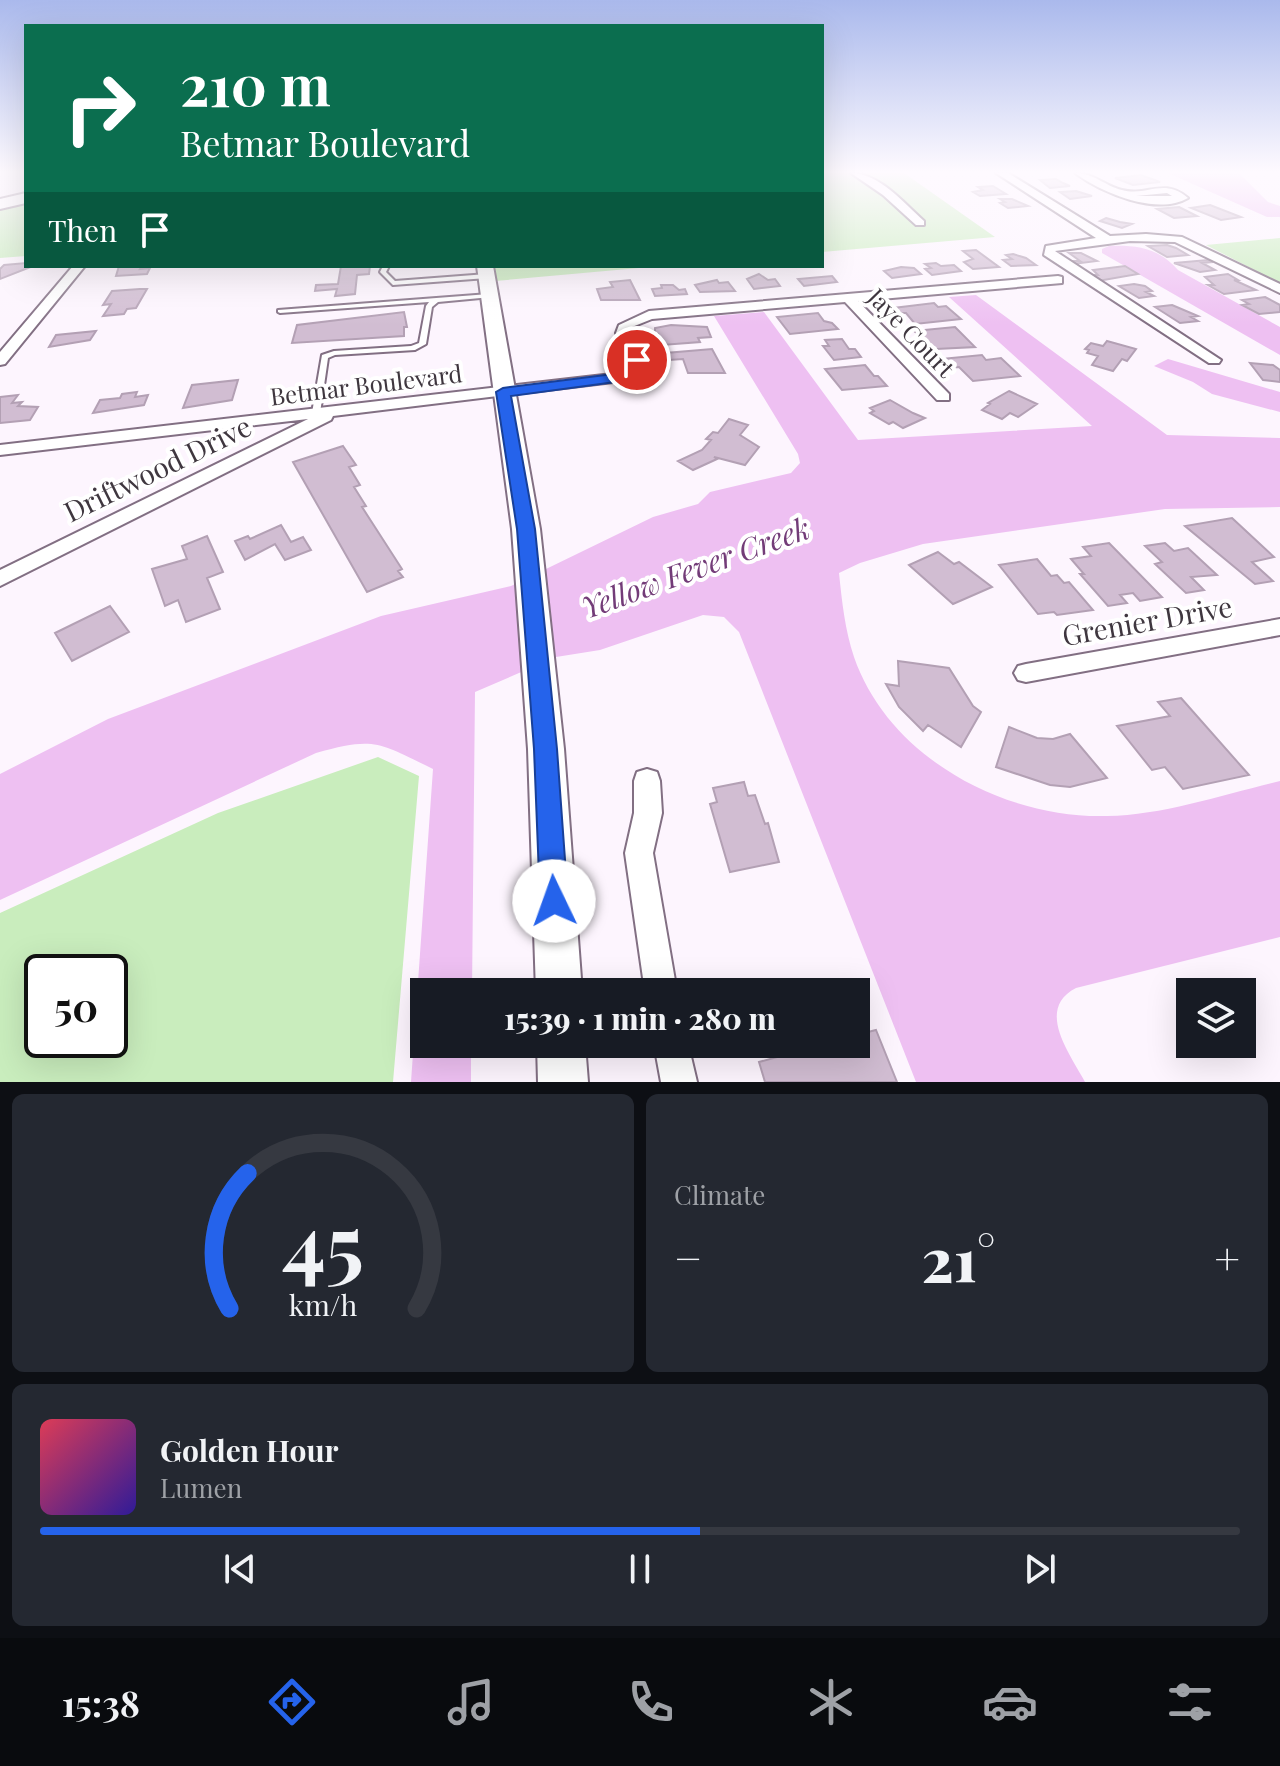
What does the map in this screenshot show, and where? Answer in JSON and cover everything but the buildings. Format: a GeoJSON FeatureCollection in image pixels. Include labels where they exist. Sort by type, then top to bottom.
{"type":"FeatureCollection","features":[{"type":"Feature","properties":{"kind":"main road"},"geometry":{"type":"LineString","coordinates":[[486,271],[526,529],[546,749],[558,978]]}},
{"type":"Feature","properties":{"kind":"main road"},"geometry":{"type":"LineString","coordinates":[[562,1058],[563,1082]]}},
{"type":"Feature","properties":{"kind":"street"},"geometry":{"type":"LineString","coordinates":[[1082,223],[1108,240]]}},
{"type":"Feature","properties":{"kind":"street"},"geometry":{"type":"LineString","coordinates":[[1214,360],[1048,253],[1050,248],[1108,240],[1178,239],[1280,289]]}},
{"type":"Feature","properties":{"kind":"street"},"geometry":{"type":"LineString","coordinates":[[0,361],[77,268]]}},
{"type":"Feature","properties":{"kind":"street","name":"Betmar Boulevard"},"geometry":{"type":"LineString","coordinates":[[0,450],[625,377],[635,369],[637,360],[623,333],[626,325],[635,318],[649,315],[1058,280]]}},
{"type":"Feature","properties":{"kind":"street","name":"Jaye Court"},"geometry":{"type":"LineString","coordinates":[[848,298],[943,397]]}},
{"type":"Feature","properties":{"kind":"street","name":"Driftwood Drive"},"geometry":{"type":"LineString","coordinates":[[0,579],[340,410]]}},
{"type":"Feature","properties":{"kind":"street","name":"Grenier Drive"},"geometry":{"type":"LineString","coordinates":[[1026,673],[1280,627]]}},
{"type":"Feature","properties":{"kind":"street"},"geometry":{"type":"LineString","coordinates":[[647,781],[648,813],[639,853],[659,978]]}},
{"type":"Feature","properties":{"kind":"street"},"geometry":{"type":"LineString","coordinates":[[674,1058],[679,1082]]}},
{"type":"Feature","properties":{"kind":"lane"},"geometry":{"type":"LineString","coordinates":[[385,268],[383,272],[393,283],[486,271]]}},
{"type":"Feature","properties":{"kind":"lane"},"geometry":{"type":"LineString","coordinates":[[280,311],[489,296]]}},
{"type":"Feature","properties":{"kind":"lane"},"geometry":{"type":"LineString","coordinates":[[316,413],[325,357],[334,353],[412,348],[422,344],[429,306],[436,300]]}},
{"type":"Feature","properties":{"kind":"green space"},"geometry":{"type":"Polygon","coordinates":[[[0,223],[24,223],[24,256],[0,258],[0,223]]]}},
{"type":"Feature","properties":{"kind":"green space"},"geometry":{"type":"Polygon","coordinates":[[[824,223],[976,223],[995,237],[824,252],[824,223]]]}},
{"type":"Feature","properties":{"kind":"green space"},"geometry":{"type":"Polygon","coordinates":[[[1280,238],[1280,283],[1206,245],[1280,238]]]}},
{"type":"Feature","properties":{"kind":"green space"},"geometry":{"type":"Polygon","coordinates":[[[493,268],[639,268],[495,281],[493,268]]]}},
{"type":"Feature","properties":{"kind":"green space"},"geometry":{"type":"Polygon","coordinates":[[[378,757],[419,776],[393,1082],[0,1082],[0,913],[218,813],[378,757]]]}},
{"type":"Feature","properties":{"kind":"water"},"geometry":{"type":"Polygon","coordinates":[[[1109,246],[1138,247],[1155,252],[1178,270],[1280,327],[1280,355],[1102,253],[1102,249],[1109,246]]]}},
{"type":"Feature","properties":{"kind":"water","name":"Yellow Fever Creek"},"geometry":{"type":"Polygon","coordinates":[[[976,295],[1167,435],[1280,438],[1280,507],[1165,509],[923,544],[860,563],[839,573],[851,647],[871,693],[894,725],[923,752],[955,776],[991,794],[1029,807],[1068,814],[1107,816],[1172,808],[1280,781],[1280,937],[1076,988],[1064,997],[1058,1008],[1057,1020],[1065,1045],[1085,1082],[916,1082],[739,632],[724,617],[703,615],[600,650],[556,657],[475,692],[472,978],[418,978],[433,769],[377,745],[352,745],[316,753],[0,900],[0,774],[108,719],[381,616],[511,586],[653,517],[698,504],[710,492],[791,473],[800,463],[798,454],[714,316],[764,312],[858,440],[1092,426],[949,297],[976,295]]]}},
{"type":"Feature","properties":{"kind":"water"},"geometry":{"type":"Polygon","coordinates":[[[1168,359],[1280,392],[1280,412],[1212,394],[1193,382],[1154,366],[1168,359]]]}},
{"type":"Feature","properties":{"kind":"water"},"geometry":{"type":"Polygon","coordinates":[[[413,1058],[471,1058],[471,1082],[411,1082],[413,1058]]]}},
{"type":"Feature","properties":{"kind":"route"},"geometry":{"type":"LineString","coordinates":[[554,901],[546,749],[526,529],[503,392],[625,377],[635,369],[637,360]]}}]}
